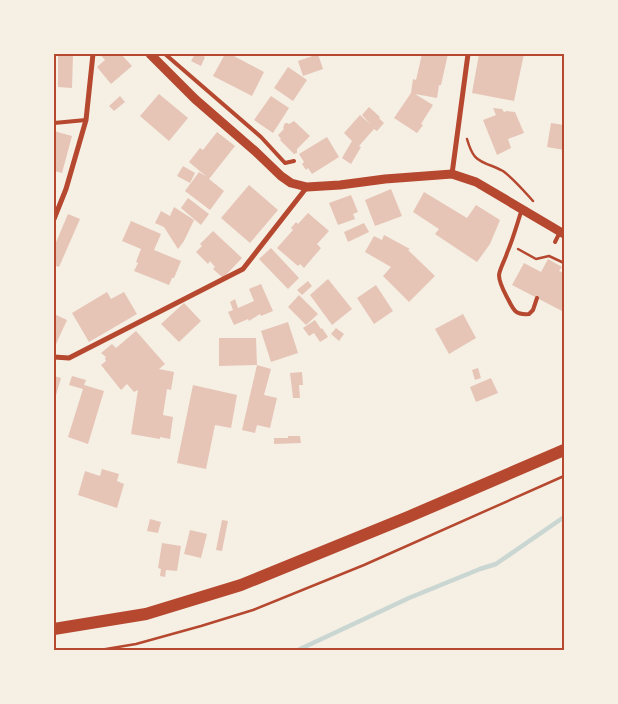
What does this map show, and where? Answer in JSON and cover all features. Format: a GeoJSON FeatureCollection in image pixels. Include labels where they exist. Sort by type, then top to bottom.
{"type":"FeatureCollection","features":[{"type":"Feature","properties":{"kind":"main road"},"geometry":{"type":"LineString","coordinates":[[54,629],[146,614],[241,584],[408,517],[564,450]]}},
{"type":"Feature","properties":{"kind":"street"},"geometry":{"type":"LineString","coordinates":[[54,219],[66,189],[86,120],[93,54]]}},
{"type":"Feature","properties":{"kind":"street"},"geometry":{"type":"LineString","coordinates":[[150,54],[195,99],[291,183],[307,187],[452,174],[476,182],[562,233]]}},
{"type":"Feature","properties":{"kind":"street"},"geometry":{"type":"LineString","coordinates":[[452,174],[468,54]]}},
{"type":"Feature","properties":{"kind":"street"},"geometry":{"type":"LineString","coordinates":[[54,358],[69,358],[243,269],[307,187]]}},
{"type":"Feature","properties":{"kind":"lane"},"geometry":{"type":"LineString","coordinates":[[166,54],[261,137],[285,163],[294,161]]}},
{"type":"Feature","properties":{"kind":"lane"},"geometry":{"type":"LineString","coordinates":[[54,123],[86,120]]}},
{"type":"Feature","properties":{"kind":"lane"},"geometry":{"type":"LineString","coordinates":[[522,209],[499,274],[502,291],[516,312],[522,315],[529,314],[533,310],[537,298]]}},
{"type":"Feature","properties":{"kind":"lane"},"geometry":{"type":"LineString","coordinates":[[555,242],[562,233]]}},
{"type":"Feature","properties":{"kind":"path"},"geometry":{"type":"LineString","coordinates":[[466,136],[474,156],[482,162],[501,170],[518,184],[534,203]]}},
{"type":"Feature","properties":{"kind":"path"},"geometry":{"type":"LineString","coordinates":[[510,244],[536,259],[549,256],[564,262]]}},
{"type":"Feature","properties":{"kind":"path"},"geometry":{"type":"LineString","coordinates":[[100,650],[136,644],[253,610],[364,565],[564,476]]}},
{"type":"Feature","properties":{"kind":"building"},"geometry":{"type":"Polygon","coordinates":[[[58,54],[77,54],[77,56],[73,55],[72,88],[58,87],[58,54]]]}},
{"type":"Feature","properties":{"kind":"building"},"geometry":{"type":"Polygon","coordinates":[[[100,54],[121,54],[132,66],[111,84],[97,67],[105,60],[100,54]]]}},
{"type":"Feature","properties":{"kind":"building"},"geometry":{"type":"Polygon","coordinates":[[[195,54],[205,57],[201,66],[191,61],[195,54]]]}},
{"type":"Feature","properties":{"kind":"building"},"geometry":{"type":"Polygon","coordinates":[[[225,54],[230,54],[264,72],[252,96],[213,76],[225,54]]]}},
{"type":"Feature","properties":{"kind":"building"},"geometry":{"type":"Polygon","coordinates":[[[318,54],[323,69],[303,76],[298,61],[318,54]]]}},
{"type":"Feature","properties":{"kind":"building"},"geometry":{"type":"Polygon","coordinates":[[[422,54],[448,54],[437,98],[415,94],[433,105],[417,133],[394,118],[411,93],[413,79],[416,80],[422,54]]]}},
{"type":"Feature","properties":{"kind":"building"},"geometry":{"type":"Polygon","coordinates":[[[479,54],[524,54],[514,101],[472,93],[479,54]]]}},
{"type":"Feature","properties":{"kind":"building"},"geometry":{"type":"Polygon","coordinates":[[[288,67],[307,80],[293,101],[274,88],[288,67]]]}},
{"type":"Feature","properties":{"kind":"building"},"geometry":{"type":"Polygon","coordinates":[[[159,94],[188,118],[169,141],[140,116],[159,94]]]}},
{"type":"Feature","properties":{"kind":"building"},"geometry":{"type":"Polygon","coordinates":[[[120,96],[125,102],[114,111],[109,106],[120,96]]]}},
{"type":"Feature","properties":{"kind":"building"},"geometry":{"type":"Polygon","coordinates":[[[271,96],[289,108],[273,133],[254,120],[271,96]]]}},
{"type":"Feature","properties":{"kind":"building"},"geometry":{"type":"Polygon","coordinates":[[[369,107],[384,123],[377,131],[374,129],[359,146],[361,147],[351,164],[342,158],[352,141],[344,133],[360,115],[370,124],[362,115],[369,107]]]}},
{"type":"Feature","properties":{"kind":"building"},"geometry":{"type":"Polygon","coordinates":[[[493,108],[502,109],[504,112],[515,112],[524,133],[508,139],[511,148],[497,155],[483,120],[496,115],[493,108]]]}},
{"type":"Feature","properties":{"kind":"building"},"geometry":{"type":"Polygon","coordinates":[[[294,121],[310,136],[297,149],[297,153],[294,154],[280,140],[278,135],[284,129],[285,123],[289,124],[294,121]]]}},
{"type":"Feature","properties":{"kind":"building"},"geometry":{"type":"Polygon","coordinates":[[[551,123],[564,125],[564,150],[547,147],[551,123]]]}},
{"type":"Feature","properties":{"kind":"building"},"geometry":{"type":"Polygon","coordinates":[[[54,131],[72,136],[62,173],[54,171],[54,131]]]}},
{"type":"Feature","properties":{"kind":"building"},"geometry":{"type":"Polygon","coordinates":[[[217,132],[235,146],[209,179],[224,191],[210,210],[185,191],[199,172],[207,177],[189,162],[200,148],[203,150],[217,132]]]}},
{"type":"Feature","properties":{"kind":"building"},"geometry":{"type":"Polygon","coordinates":[[[327,137],[339,157],[312,174],[302,164],[304,162],[299,154],[327,137]]]}},
{"type":"Feature","properties":{"kind":"building"},"geometry":{"type":"Polygon","coordinates":[[[183,166],[195,173],[190,183],[177,176],[183,166]]]}},
{"type":"Feature","properties":{"kind":"building"},"geometry":{"type":"Polygon","coordinates":[[[249,185],[278,210],[250,243],[221,218],[249,185]]]}},
{"type":"Feature","properties":{"kind":"building"},"geometry":{"type":"Polygon","coordinates":[[[391,189],[402,216],[375,226],[365,200],[391,189]]]}},
{"type":"Feature","properties":{"kind":"building"},"geometry":{"type":"Polygon","coordinates":[[[424,192],[467,218],[476,205],[500,220],[490,244],[477,262],[435,234],[439,229],[413,212],[424,192]]]}},
{"type":"Feature","properties":{"kind":"building"},"geometry":{"type":"Polygon","coordinates":[[[351,195],[358,212],[353,214],[355,219],[338,225],[329,203],[351,195]]]}},
{"type":"Feature","properties":{"kind":"building"},"geometry":{"type":"Polygon","coordinates":[[[188,198],[209,214],[201,225],[181,208],[188,198]]]}},
{"type":"Feature","properties":{"kind":"building"},"geometry":{"type":"Polygon","coordinates":[[[174,207],[194,220],[178,249],[164,227],[155,223],[161,211],[170,216],[174,207]]]}},
{"type":"Feature","properties":{"kind":"building"},"geometry":{"type":"Polygon","coordinates":[[[308,213],[329,231],[317,244],[321,248],[304,268],[300,264],[298,266],[277,248],[293,230],[291,228],[296,222],[298,224],[308,213]]]}},
{"type":"Feature","properties":{"kind":"building"},"geometry":{"type":"Polygon","coordinates":[[[68,214],[80,219],[59,267],[54,265],[54,247],[68,214]]]}},
{"type":"Feature","properties":{"kind":"building"},"geometry":{"type":"Polygon","coordinates":[[[131,221],[161,234],[154,250],[181,261],[169,285],[134,271],[141,249],[122,241],[131,221]]]}},
{"type":"Feature","properties":{"kind":"building"},"geometry":{"type":"Polygon","coordinates":[[[364,223],[369,232],[348,242],[344,232],[364,223]]]}},
{"type":"Feature","properties":{"kind":"building"},"geometry":{"type":"Polygon","coordinates":[[[213,231],[242,258],[223,278],[213,269],[215,267],[210,261],[208,264],[196,252],[202,246],[200,244],[213,231]]]}},
{"type":"Feature","properties":{"kind":"building"},"geometry":{"type":"Polygon","coordinates":[[[384,235],[410,249],[408,250],[435,276],[409,302],[383,276],[391,267],[365,252],[374,236],[382,240],[384,235]]]}},
{"type":"Feature","properties":{"kind":"building"},"geometry":{"type":"Polygon","coordinates":[[[271,248],[299,278],[288,289],[259,259],[271,248]]]}},
{"type":"Feature","properties":{"kind":"building"},"geometry":{"type":"Polygon","coordinates":[[[548,259],[562,267],[559,271],[564,273],[564,306],[562,311],[512,285],[524,263],[541,272],[548,259]]]}},
{"type":"Feature","properties":{"kind":"building"},"geometry":{"type":"Polygon","coordinates":[[[328,279],[352,309],[332,325],[310,295],[328,279]]]}},
{"type":"Feature","properties":{"kind":"building"},"geometry":{"type":"Polygon","coordinates":[[[308,281],[312,286],[302,295],[297,290],[308,281]]]}},
{"type":"Feature","properties":{"kind":"building"},"geometry":{"type":"Polygon","coordinates":[[[261,284],[273,311],[261,316],[260,314],[249,321],[248,319],[234,325],[228,312],[233,310],[230,302],[235,299],[238,308],[254,301],[249,289],[261,284]]]}},
{"type":"Feature","properties":{"kind":"building"},"geometry":{"type":"Polygon","coordinates":[[[376,285],[393,311],[374,324],[357,298],[376,285]]]}},
{"type":"Feature","properties":{"kind":"building"},"geometry":{"type":"Polygon","coordinates":[[[107,292],[111,299],[124,292],[137,314],[89,342],[72,313],[107,292]]]}},
{"type":"Feature","properties":{"kind":"building"},"geometry":{"type":"Polygon","coordinates":[[[299,295],[318,314],[306,325],[288,307],[299,295]]]}},
{"type":"Feature","properties":{"kind":"building"},"geometry":{"type":"Polygon","coordinates":[[[184,303],[201,321],[179,342],[161,324],[184,303]]]}},
{"type":"Feature","properties":{"kind":"building"},"geometry":{"type":"Polygon","coordinates":[[[54,314],[67,320],[56,344],[54,343],[54,314]]]}},
{"type":"Feature","properties":{"kind":"building"},"geometry":{"type":"Polygon","coordinates":[[[463,314],[476,338],[449,354],[435,329],[463,314]]]}},
{"type":"Feature","properties":{"kind":"building"},"geometry":{"type":"Polygon","coordinates":[[[315,320],[328,337],[320,342],[314,333],[309,336],[303,328],[315,320]]]}},
{"type":"Feature","properties":{"kind":"building"},"geometry":{"type":"Polygon","coordinates":[[[288,322],[298,353],[271,362],[261,331],[288,322]]]}},
{"type":"Feature","properties":{"kind":"building"},"geometry":{"type":"Polygon","coordinates":[[[336,328],[344,334],[339,341],[331,334],[336,328]]]}},
{"type":"Feature","properties":{"kind":"building"},"geometry":{"type":"Polygon","coordinates":[[[136,331],[165,364],[159,369],[174,372],[171,390],[167,389],[163,415],[173,417],[170,439],[131,434],[138,390],[134,392],[127,384],[121,390],[101,365],[106,361],[106,357],[101,353],[112,344],[116,348],[136,331]]]}},
{"type":"Feature","properties":{"kind":"building"},"geometry":{"type":"Polygon","coordinates":[[[219,338],[256,338],[257,365],[219,366],[219,338]]]}},
{"type":"Feature","properties":{"kind":"building"},"geometry":{"type":"Polygon","coordinates":[[[257,365],[271,369],[264,395],[277,398],[270,428],[257,425],[255,433],[242,430],[257,365]]]}},
{"type":"Feature","properties":{"kind":"building"},"geometry":{"type":"Polygon","coordinates":[[[478,368],[481,378],[475,380],[472,370],[478,368]]]}},
{"type":"Feature","properties":{"kind":"building"},"geometry":{"type":"Polygon","coordinates":[[[302,372],[303,385],[299,385],[300,398],[293,398],[290,373],[302,372]]]}},
{"type":"Feature","properties":{"kind":"building"},"geometry":{"type":"Polygon","coordinates":[[[54,376],[61,378],[54,402],[54,376]]]}},
{"type":"Feature","properties":{"kind":"building"},"geometry":{"type":"Polygon","coordinates":[[[72,376],[86,380],[84,385],[104,391],[88,444],[68,437],[83,389],[69,385],[72,376]]]}},
{"type":"Feature","properties":{"kind":"building"},"geometry":{"type":"Polygon","coordinates":[[[491,378],[498,393],[476,402],[470,387],[491,378]]]}},
{"type":"Feature","properties":{"kind":"building"},"geometry":{"type":"Polygon","coordinates":[[[193,385],[237,395],[231,428],[215,425],[206,469],[177,463],[193,385]]]}},
{"type":"Feature","properties":{"kind":"building"},"geometry":{"type":"Polygon","coordinates":[[[288,436],[300,436],[301,443],[274,444],[274,438],[288,438],[288,436]]]}},
{"type":"Feature","properties":{"kind":"building"},"geometry":{"type":"Polygon","coordinates":[[[102,469],[119,474],[117,481],[124,484],[117,508],[78,495],[85,471],[100,476],[102,469]]]}},
{"type":"Feature","properties":{"kind":"building"},"geometry":{"type":"Polygon","coordinates":[[[150,519],[161,522],[158,533],[147,531],[150,519]]]}},
{"type":"Feature","properties":{"kind":"building"},"geometry":{"type":"Polygon","coordinates":[[[222,520],[228,521],[222,551],[216,550],[222,520]]]}},
{"type":"Feature","properties":{"kind":"building"},"geometry":{"type":"Polygon","coordinates":[[[190,530],[207,534],[201,558],[184,554],[190,530]]]}},
{"type":"Feature","properties":{"kind":"building"},"geometry":{"type":"Polygon","coordinates":[[[162,543],[181,546],[177,571],[166,570],[165,577],[160,576],[161,569],[158,568],[162,543]]]}},
{"type":"Feature","properties":{"kind":"waterway"},"geometry":{"type":"LineString","coordinates":[[298,650],[409,598],[496,564],[564,517]]}}]}
